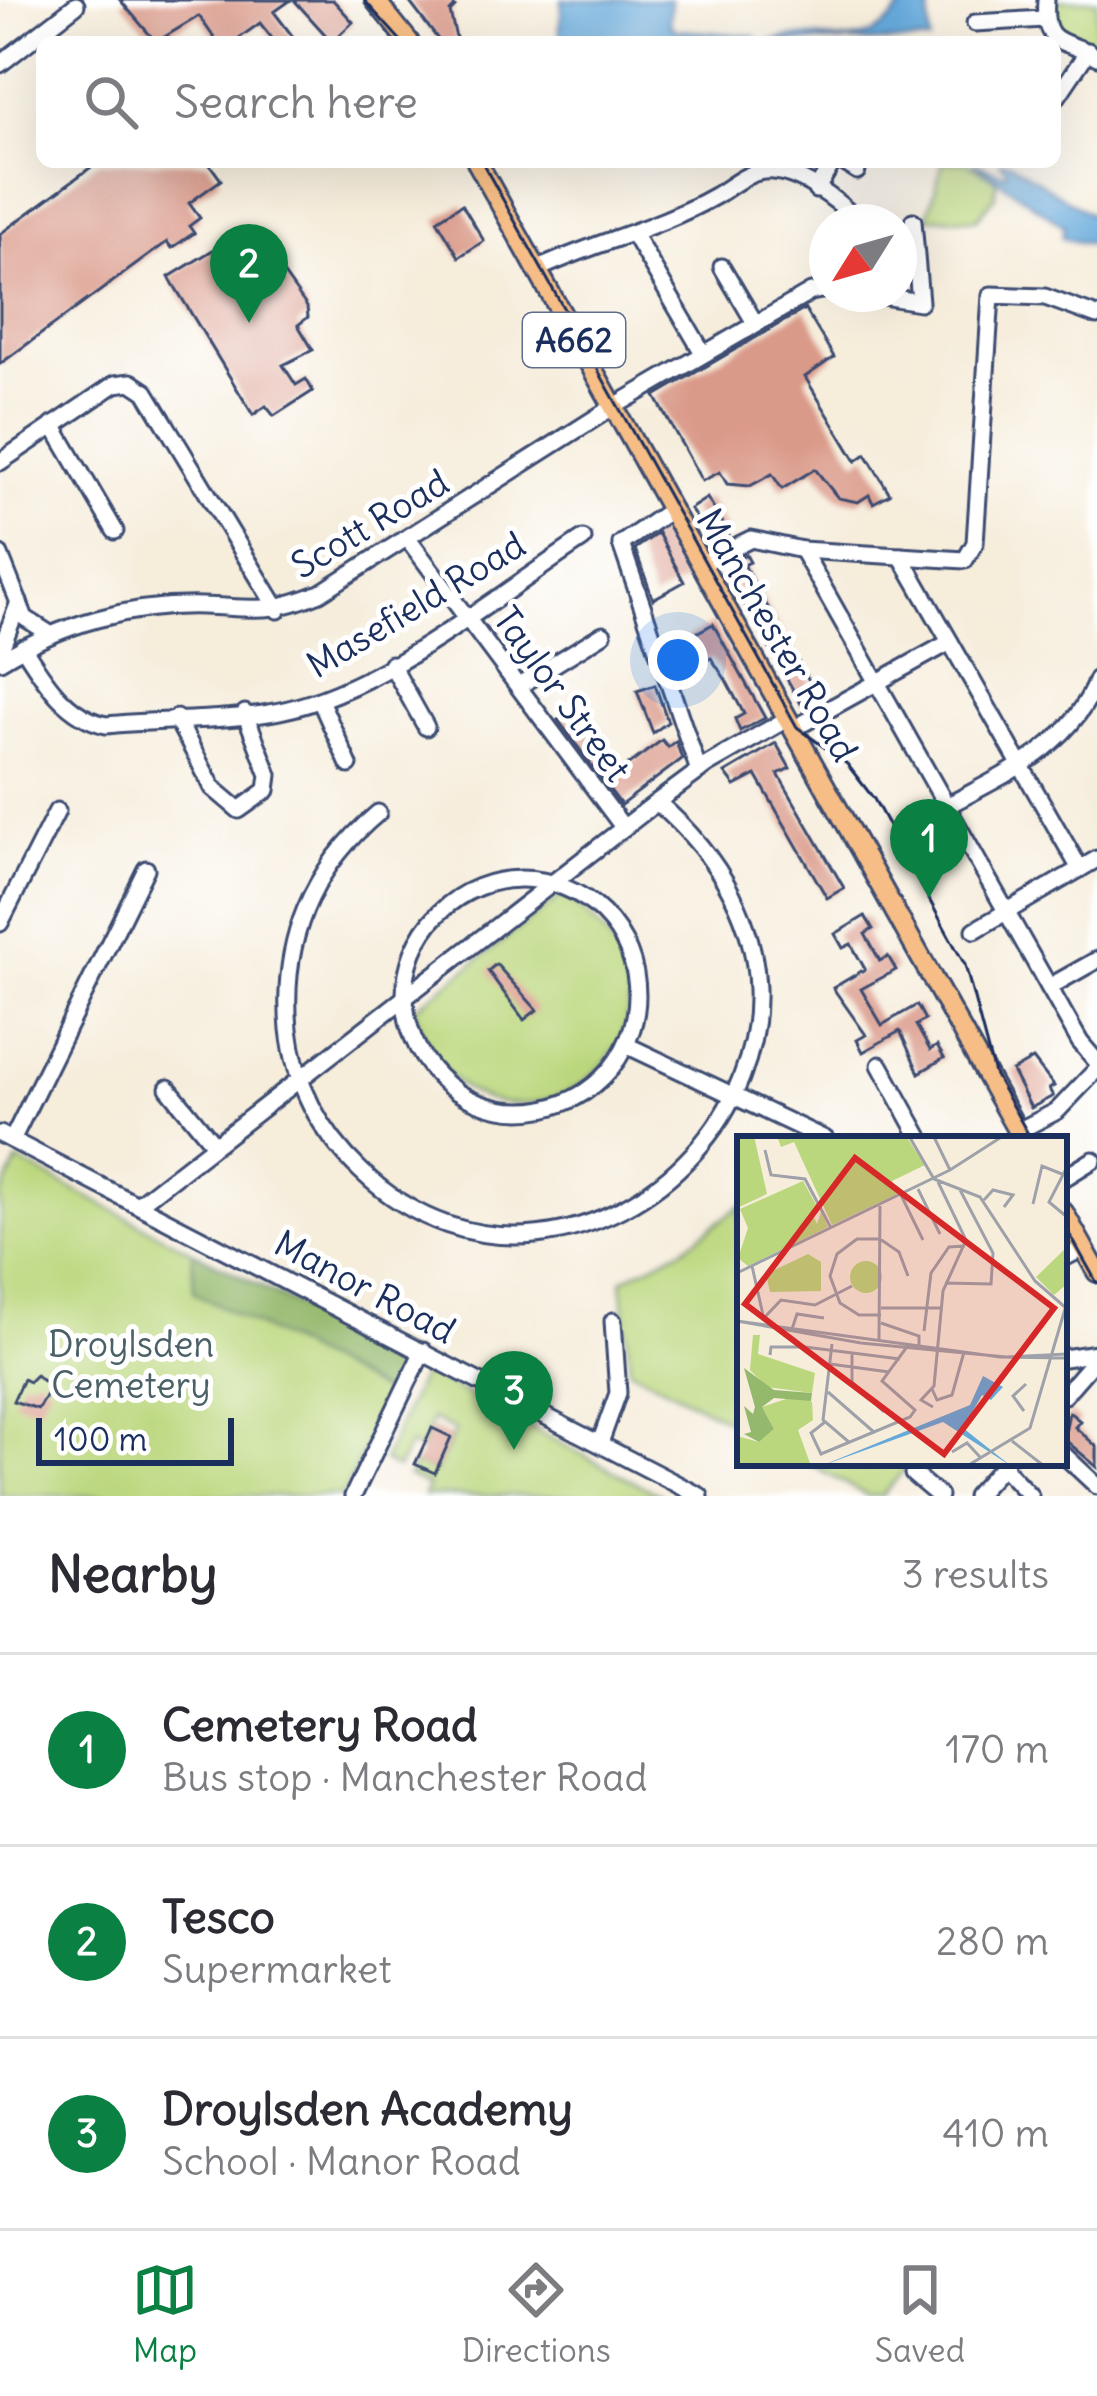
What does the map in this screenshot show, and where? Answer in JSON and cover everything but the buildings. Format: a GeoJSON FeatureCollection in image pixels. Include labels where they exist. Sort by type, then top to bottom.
{"type":"FeatureCollection","features":[{"type":"Feature","properties":{"kind":"main road"},"geometry":{"type":"LineString","coordinates":[[370,0],[405,36]]}},
{"type":"Feature","properties":{"kind":"main road","name":"Manchester Road"},"geometry":{"type":"LineString","coordinates":[[480,168],[1020,1135]]}},
{"type":"Feature","properties":{"kind":"main road"},"geometry":{"type":"LineString","coordinates":[[1067,1219],[1097,1272]]}},
{"type":"Feature","properties":{"kind":"street"},"geometry":{"type":"LineString","coordinates":[[1046,0],[1044,19],[1054,36]]}},
{"type":"Feature","properties":{"kind":"street"},"geometry":{"type":"LineString","coordinates":[[36,36],[76,5]]}},
{"type":"Feature","properties":{"kind":"street"},"geometry":{"type":"LineString","coordinates":[[975,23],[1044,19]]}},
{"type":"Feature","properties":{"kind":"street"},"geometry":{"type":"LineString","coordinates":[[0,64],[36,36]]}},
{"type":"Feature","properties":{"kind":"street"},"geometry":{"type":"LineString","coordinates":[[1061,43],[1092,54],[1061,93]]}},
{"type":"Feature","properties":{"kind":"street"},"geometry":{"type":"LineString","coordinates":[[536,270],[603,241],[634,235],[752,168],[788,172],[835,204]]}},
{"type":"Feature","properties":{"kind":"street"},"geometry":{"type":"LineString","coordinates":[[816,190],[829,168]]}},
{"type":"Feature","properties":{"kind":"street"},"geometry":{"type":"LineString","coordinates":[[634,235],[703,353]]}},
{"type":"Feature","properties":{"kind":"street"},"geometry":{"type":"LineString","coordinates":[[722,267],[755,323]]}},
{"type":"Feature","properties":{"kind":"street"},"geometry":{"type":"LineString","coordinates":[[917,267],[917,302]]}},
{"type":"Feature","properties":{"kind":"street","name":"Scott Road"},"geometry":{"type":"LineString","coordinates":[[0,661],[47,632],[156,609],[278,610],[320,592],[613,408],[809,293]]}},
{"type":"Feature","properties":{"kind":"street"},"geometry":{"type":"LineString","coordinates":[[700,564],[751,539],[802,550],[958,561],[970,556],[975,543],[991,295],[1045,296],[1097,316]]}},
{"type":"Feature","properties":{"kind":"street"},"geometry":{"type":"LineString","coordinates":[[0,462],[115,384],[131,382],[146,392],[278,610]]}},
{"type":"Feature","properties":{"kind":"street"},"geometry":{"type":"LineString","coordinates":[[53,425],[115,531]]}},
{"type":"Feature","properties":{"kind":"street"},"geometry":{"type":"LineString","coordinates":[[670,511],[621,544],[699,771]]}},
{"type":"Feature","properties":{"kind":"street","name":"Taylor Street"},"geometry":{"type":"LineString","coordinates":[[408,539],[623,827]]}},
{"type":"Feature","properties":{"kind":"street","name":"Masefield Road"},"geometry":{"type":"LineString","coordinates":[[23,647],[47,684],[90,721],[106,725],[245,713],[320,700],[391,664],[583,539]]}},
{"type":"Feature","properties":{"kind":"street"},"geometry":{"type":"LineString","coordinates":[[802,550],[1097,1066],[1057,1111],[1020,1135]]}},
{"type":"Feature","properties":{"kind":"street"},"geometry":{"type":"LineString","coordinates":[[0,556],[25,618],[47,632]]}},
{"type":"Feature","properties":{"kind":"street"},"geometry":{"type":"LineString","coordinates":[[902,556],[1080,869]]}},
{"type":"Feature","properties":{"kind":"street"},"geometry":{"type":"LineString","coordinates":[[0,652],[19,602]]}},
{"type":"Feature","properties":{"kind":"street"},"geometry":{"type":"LineString","coordinates":[[520,686],[603,634]]}},
{"type":"Feature","properties":{"kind":"street"},"geometry":{"type":"LineString","coordinates":[[140,1204],[699,771],[950,642]]}},
{"type":"Feature","properties":{"kind":"street"},"geometry":{"type":"LineString","coordinates":[[391,664],[426,727]]}},
{"type":"Feature","properties":{"kind":"street"},"geometry":{"type":"LineString","coordinates":[[946,807],[1020,765],[1074,723],[1097,679]]}},
{"type":"Feature","properties":{"kind":"street"},"geometry":{"type":"LineString","coordinates":[[320,700],[349,764]]}},
{"type":"Feature","properties":{"kind":"street"},"geometry":{"type":"LineString","coordinates":[[176,718],[213,788],[238,810],[267,790],[268,775],[245,713]]}},
{"type":"Feature","properties":{"kind":"street"},"geometry":{"type":"LineString","coordinates":[[378,813],[348,838],[322,872],[292,942],[288,1016],[298,1078],[327,1132],[382,1189],[450,1223],[511,1232],[588,1223],[638,1202],[700,1150],[734,1095],[756,1023],[753,951],[739,908],[712,860],[657,802]]}},
{"type":"Feature","properties":{"kind":"street"},"geometry":{"type":"LineString","coordinates":[[0,922],[57,811]]}},
{"type":"Feature","properties":{"kind":"street"},"geometry":{"type":"LineString","coordinates":[[975,930],[1097,859]]}},
{"type":"Feature","properties":{"kind":"street"},"geometry":{"type":"LineString","coordinates":[[6,1137],[146,869]]}},
{"type":"Feature","properties":{"kind":"street"},"geometry":{"type":"LineString","coordinates":[[501,879],[553,881],[598,909],[632,960],[637,1001],[626,1046],[604,1080],[577,1098],[530,1112],[490,1108],[456,1093],[437,1076],[416,1042],[404,996],[412,952],[448,902],[501,879]]}},
{"type":"Feature","properties":{"kind":"street"},"geometry":{"type":"LineString","coordinates":[[1048,987],[1097,960]]}},
{"type":"Feature","properties":{"kind":"street"},"geometry":{"type":"LineString","coordinates":[[626,1046],[819,1136]]}},
{"type":"Feature","properties":{"kind":"street"},"geometry":{"type":"LineString","coordinates":[[880,1065],[919,1136]]}},
{"type":"Feature","properties":{"kind":"street"},"geometry":{"type":"LineString","coordinates":[[168,1088],[213,1143]]}},
{"type":"Feature","properties":{"kind":"street","name":"Manor Road"},"geometry":{"type":"LineString","coordinates":[[6,1137],[700,1496]]}},
{"type":"Feature","properties":{"kind":"street"},"geometry":{"type":"LineString","coordinates":[[1067,1176],[1093,1160]]}},
{"type":"Feature","properties":{"kind":"street"},"geometry":{"type":"LineString","coordinates":[[1067,1256],[1083,1248]]}},
{"type":"Feature","properties":{"kind":"street"},"geometry":{"type":"LineString","coordinates":[[600,1443],[618,1393],[613,1321]]}},
{"type":"Feature","properties":{"kind":"street"},"geometry":{"type":"LineString","coordinates":[[353,1496],[423,1351]]}},
{"type":"Feature","properties":{"kind":"street"},"geometry":{"type":"LineString","coordinates":[[1067,1358],[1097,1355]]}},
{"type":"Feature","properties":{"kind":"street"},"geometry":{"type":"LineString","coordinates":[[1067,1390],[1097,1355]]}},
{"type":"Feature","properties":{"kind":"street"},"geometry":{"type":"LineString","coordinates":[[1067,1458],[1097,1486]]}},
{"type":"Feature","properties":{"kind":"street"},"geometry":{"type":"LineString","coordinates":[[976,1496],[1003,1466]]}},
{"type":"Feature","properties":{"kind":"street"},"geometry":{"type":"LineString","coordinates":[[1005,1466],[1030,1496]]}},
{"type":"Feature","properties":{"kind":"street"},"geometry":{"type":"LineString","coordinates":[[913,1474],[939,1496]]}},
{"type":"Feature","properties":{"kind":"green space"},"geometry":{"type":"Polygon","coordinates":[[[1053,0],[1097,0],[1097,50],[1056,30],[1053,0]]]}},
{"type":"Feature","properties":{"kind":"green space"},"geometry":{"type":"Polygon","coordinates":[[[941,168],[976,168],[997,180],[995,197],[977,219],[927,218],[941,168]]]}},
{"type":"Feature","properties":{"kind":"green space"},"geometry":{"type":"Polygon","coordinates":[[[563,895],[615,948],[629,1001],[615,1048],[582,1083],[536,1102],[488,1100],[445,1070],[415,1008],[563,895]]]}},
{"type":"Feature","properties":{"kind":"green space","name":"Droylsden Cemetery"},"geometry":{"type":"Polygon","coordinates":[[[18,1161],[404,1361],[343,1496],[0,1496],[0,1197],[18,1161]]]}},
{"type":"Feature","properties":{"kind":"green space"},"geometry":{"type":"Polygon","coordinates":[[[737,1208],[737,1425],[630,1369],[622,1280],[684,1248],[737,1208]]]}},
{"type":"Feature","properties":{"kind":"green space"},"geometry":{"type":"Polygon","coordinates":[[[192,1251],[404,1361],[388,1395],[194,1292],[192,1251]]]}},
{"type":"Feature","properties":{"kind":"green space"},"geometry":{"type":"Polygon","coordinates":[[[427,1374],[662,1496],[424,1496],[428,1486],[408,1476],[415,1464],[435,1472],[455,1431],[432,1419],[421,1451],[409,1445],[397,1469],[383,1461],[420,1378],[427,1374]]]}},
{"type":"Feature","properties":{"kind":"green space"},"geometry":{"type":"Polygon","coordinates":[[[813,1466],[907,1466],[882,1496],[868,1496],[813,1466]]]}},
{"type":"Feature","properties":{"kind":"water"},"geometry":{"type":"Polygon","coordinates":[[[562,0],[671,0],[669,23],[675,30],[754,36],[559,36],[562,0]]]}},
{"type":"Feature","properties":{"kind":"water"},"geometry":{"type":"Polygon","coordinates":[[[907,0],[929,0],[930,36],[866,36],[890,21],[907,0]]]}},
{"type":"Feature","properties":{"kind":"water"},"geometry":{"type":"Polygon","coordinates":[[[982,168],[1003,174],[1004,168],[1018,168],[1097,219],[1097,246],[1062,238],[1064,226],[982,168]]]}},
{"type":"Feature","properties":{"kind":"tram line"},"geometry":{"type":"LineString","coordinates":[[364,0],[397,36]]}},
{"type":"Feature","properties":{"kind":"tram line"},"geometry":{"type":"LineString","coordinates":[[485,168],[797,727],[847,764],[874,799],[965,965],[994,1074],[1029,1136]]}},
{"type":"Feature","properties":{"kind":"tram line"},"geometry":{"type":"LineString","coordinates":[[1067,1229],[1097,1283]]}},
{"type":"Feature","properties":{"kind":"place","name":"Tesco"},"geometry":{"type":"Point","coordinates":[249,323]}},
{"type":"Feature","properties":{"kind":"place","name":"Cemetery Road"},"geometry":{"type":"Point","coordinates":[929,898]}},
{"type":"Feature","properties":{"kind":"place","name":"Droylsden Academy"},"geometry":{"type":"Point","coordinates":[514,1450]}}]}
